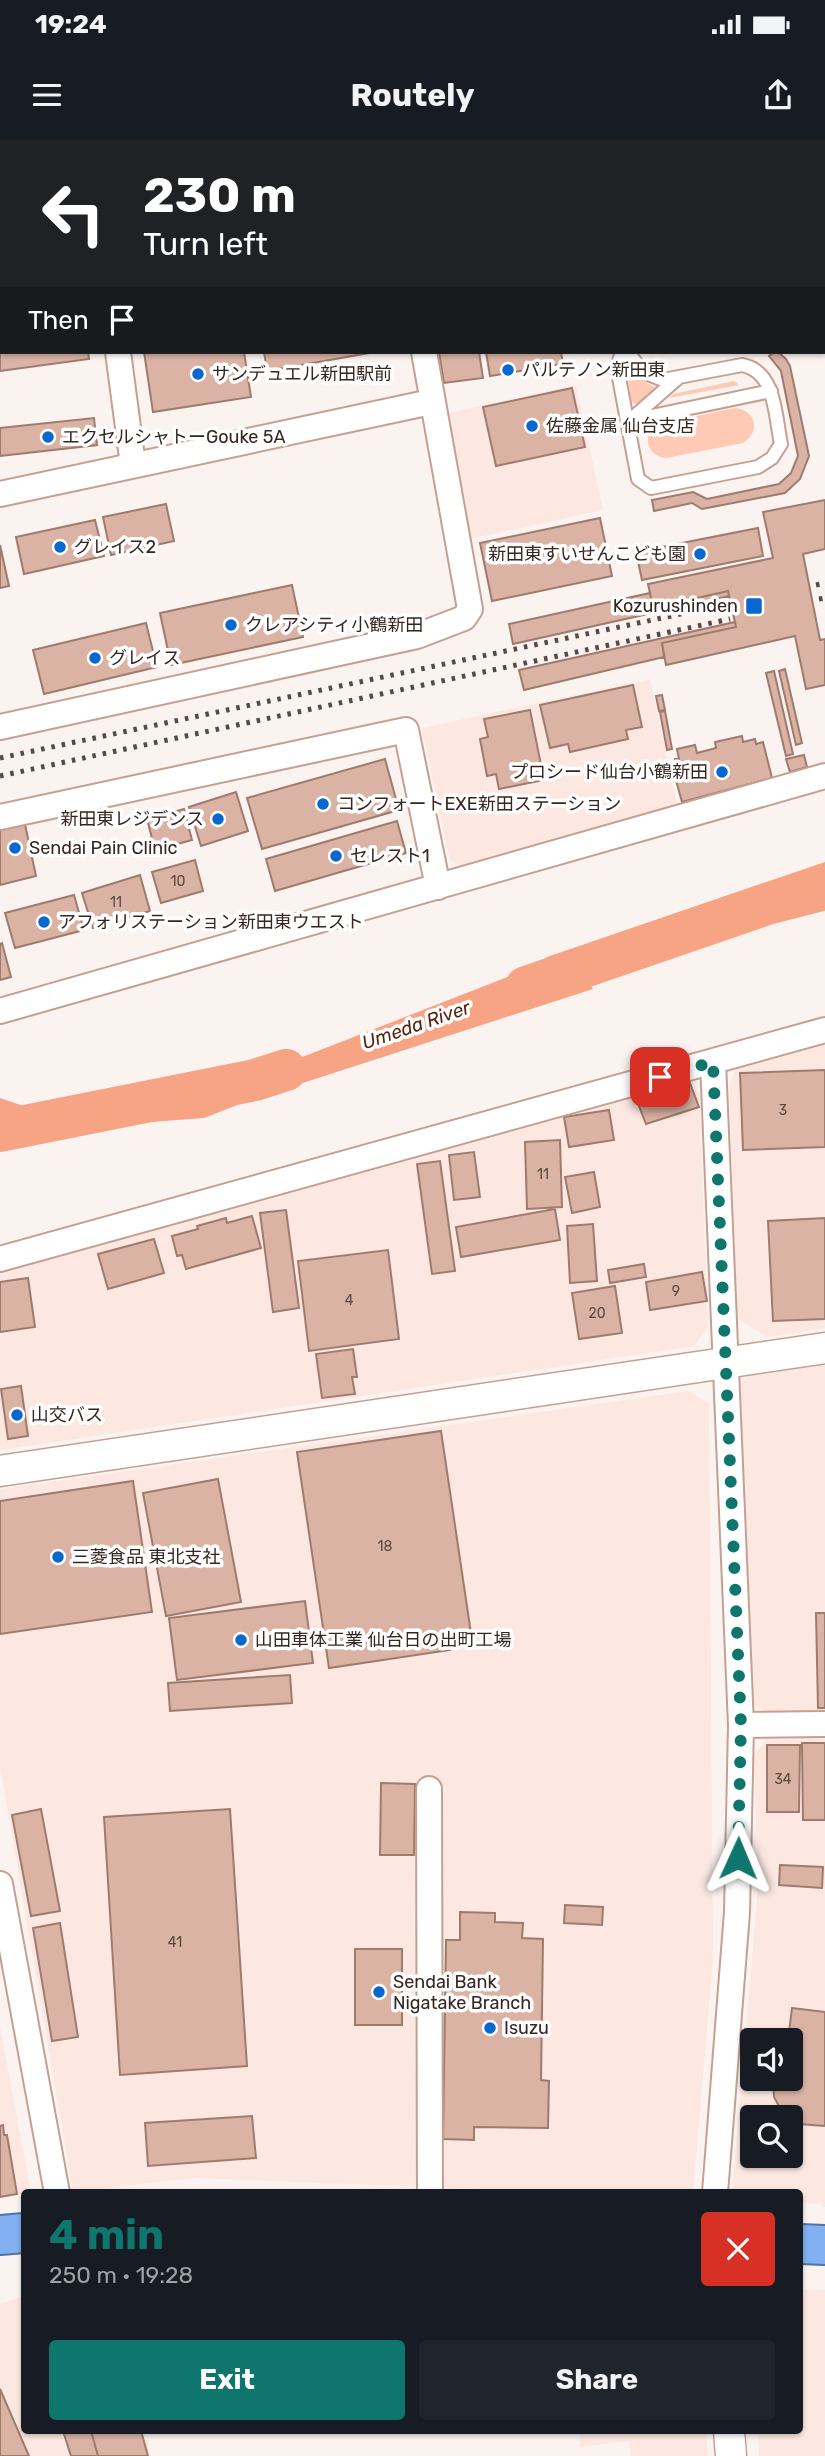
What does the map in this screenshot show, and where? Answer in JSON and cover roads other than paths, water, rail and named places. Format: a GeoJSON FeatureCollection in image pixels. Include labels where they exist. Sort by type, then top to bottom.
{"type":"FeatureCollection","features":[{"type":"Feature","properties":{"kind":"highway"},"geometry":{"type":"LineString","coordinates":[[0,2235],[21,2232]]}},
{"type":"Feature","properties":{"kind":"highway"},"geometry":{"type":"LineString","coordinates":[[803,2244],[825,2245]]}},
{"type":"Feature","properties":{"kind":"street"},"geometry":{"type":"LineString","coordinates":[[118,354],[133,465]]}},
{"type":"Feature","properties":{"kind":"street"},"geometry":{"type":"LineString","coordinates":[[0,727],[416,636],[464,618],[470,609],[424,354]]}},
{"type":"Feature","properties":{"kind":"street"},"geometry":{"type":"LineString","coordinates":[[0,494],[431,402]]}},
{"type":"Feature","properties":{"kind":"street"},"geometry":{"type":"LineString","coordinates":[[0,817],[406,730],[438,887]]}},
{"type":"Feature","properties":{"kind":"street"},"geometry":{"type":"LineString","coordinates":[[0,1011],[825,776]]}},
{"type":"Feature","properties":{"kind":"street"},"geometry":{"type":"LineString","coordinates":[[0,1259],[825,1030]]}},
{"type":"Feature","properties":{"kind":"street"},"geometry":{"type":"LineString","coordinates":[[713,1062],[741,1725],[737,1912],[715,2189]]}},
{"type":"Feature","properties":{"kind":"street"},"geometry":{"type":"LineString","coordinates":[[0,1471],[825,1348]]}},
{"type":"Feature","properties":{"kind":"street"},"geometry":{"type":"LineString","coordinates":[[741,1725],[825,1724]]}},
{"type":"Feature","properties":{"kind":"street"},"geometry":{"type":"LineString","coordinates":[[429,1789],[430,2189]]}},
{"type":"Feature","properties":{"kind":"street"},"geometry":{"type":"LineString","coordinates":[[0,1884],[56,2189]]}},
{"type":"Feature","properties":{"kind":"street"},"geometry":{"type":"LineString","coordinates":[[729,2434],[731,2456]]}},
{"type":"Feature","properties":{"kind":"lane"},"geometry":{"type":"LineString","coordinates":[[621,354],[617,367],[638,479],[651,488],[758,467],[772,458],[780,444],[771,391],[763,375],[752,367],[742,365],[663,380],[643,372],[630,354]]}},
{"type":"Feature","properties":{"kind":"lane"},"geometry":{"type":"LineString","coordinates":[[628,421],[678,377]]}},
{"type":"Feature","properties":{"kind":"lane"},"geometry":{"type":"LineString","coordinates":[[628,421],[771,391]]}},
{"type":"Feature","properties":{"kind":"water"},"geometry":{"type":"Polygon","coordinates":[[[825,862],[825,890],[796,886],[572,958],[593,989],[250,1100],[204,1118],[19,1132],[0,1131],[0,1098],[67,1121],[220,1089],[536,966],[547,957],[825,862]]]}},
{"type":"Feature","properties":{"kind":"waterway","name":"Umeda River"},"geometry":{"type":"LineString","coordinates":[[526,987],[767,904],[825,889]]}},
{"type":"Feature","properties":{"kind":"waterway","name":"Umeda River"},"geometry":{"type":"LineString","coordinates":[[0,1131],[255,1080],[286,1070]]}},
{"type":"Feature","properties":{"kind":"railway"},"geometry":{"type":"LineString","coordinates":[[816,585],[825,583]]}},
{"type":"Feature","properties":{"kind":"railway"},"geometry":{"type":"LineString","coordinates":[[819,599],[825,598]]}},
{"type":"Feature","properties":{"kind":"railway"},"geometry":{"type":"LineString","coordinates":[[0,758],[728,604]]}},
{"type":"Feature","properties":{"kind":"railway"},"geometry":{"type":"LineString","coordinates":[[0,776],[730,619]]}},
{"type":"Feature","properties":{"kind":"place","name":"パルテノン新田東"},"geometry":{"type":"Point","coordinates":[508,370]}},
{"type":"Feature","properties":{"kind":"place","name":"サンデュエル新田駅前"},"geometry":{"type":"Point","coordinates":[198,374]}},
{"type":"Feature","properties":{"kind":"place","name":"佐藤金属 仙台支店"},"geometry":{"type":"Point","coordinates":[532,426]}},
{"type":"Feature","properties":{"kind":"place","name":"エクセルシャトーGouke 5A"},"geometry":{"type":"Point","coordinates":[48,437]}},
{"type":"Feature","properties":{"kind":"place","name":"グレイス2"},"geometry":{"type":"Point","coordinates":[60,547]}},
{"type":"Feature","properties":{"kind":"place","name":"新田東すいせんこども園"},"geometry":{"type":"Point","coordinates":[700,554]}},
{"type":"Feature","properties":{"kind":"place","name":"Kozurushinden"},"geometry":{"type":"Point","coordinates":[754,606]}},
{"type":"Feature","properties":{"kind":"place","name":"クレアシティ小鶴新田"},"geometry":{"type":"Point","coordinates":[231,625]}},
{"type":"Feature","properties":{"kind":"place","name":"グレイス"},"geometry":{"type":"Point","coordinates":[95,658]}},
{"type":"Feature","properties":{"kind":"place","name":"プロシード仙台小鶴新田"},"geometry":{"type":"Point","coordinates":[722,772]}},
{"type":"Feature","properties":{"kind":"place","name":"コンフォートEXE新田ステーション"},"geometry":{"type":"Point","coordinates":[323,804]}},
{"type":"Feature","properties":{"kind":"place","name":"新田東レジデンス"},"geometry":{"type":"Point","coordinates":[218,819]}},
{"type":"Feature","properties":{"kind":"place","name":"Sendai Pain Clinic"},"geometry":{"type":"Point","coordinates":[15,848]}},
{"type":"Feature","properties":{"kind":"place","name":"セレスト1"},"geometry":{"type":"Point","coordinates":[336,856]}},
{"type":"Feature","properties":{"kind":"place","name":"アフォリステーション新田東ウエスト"},"geometry":{"type":"Point","coordinates":[44,922]}},
{"type":"Feature","properties":{"kind":"place","name":"山交バス"},"geometry":{"type":"Point","coordinates":[17,1415]}},
{"type":"Feature","properties":{"kind":"place","name":"三菱食品 東北支社"},"geometry":{"type":"Point","coordinates":[58,1557]}},
{"type":"Feature","properties":{"kind":"place","name":"山田車体工業 仙台日の出町工場"},"geometry":{"type":"Point","coordinates":[241,1640]}},
{"type":"Feature","properties":{"kind":"place","name":"Sendai Bank Nigatake Branch"},"geometry":{"type":"Point","coordinates":[379,1992]}},
{"type":"Feature","properties":{"kind":"place","name":"Isuzu"},"geometry":{"type":"Point","coordinates":[490,2028]}}]}
